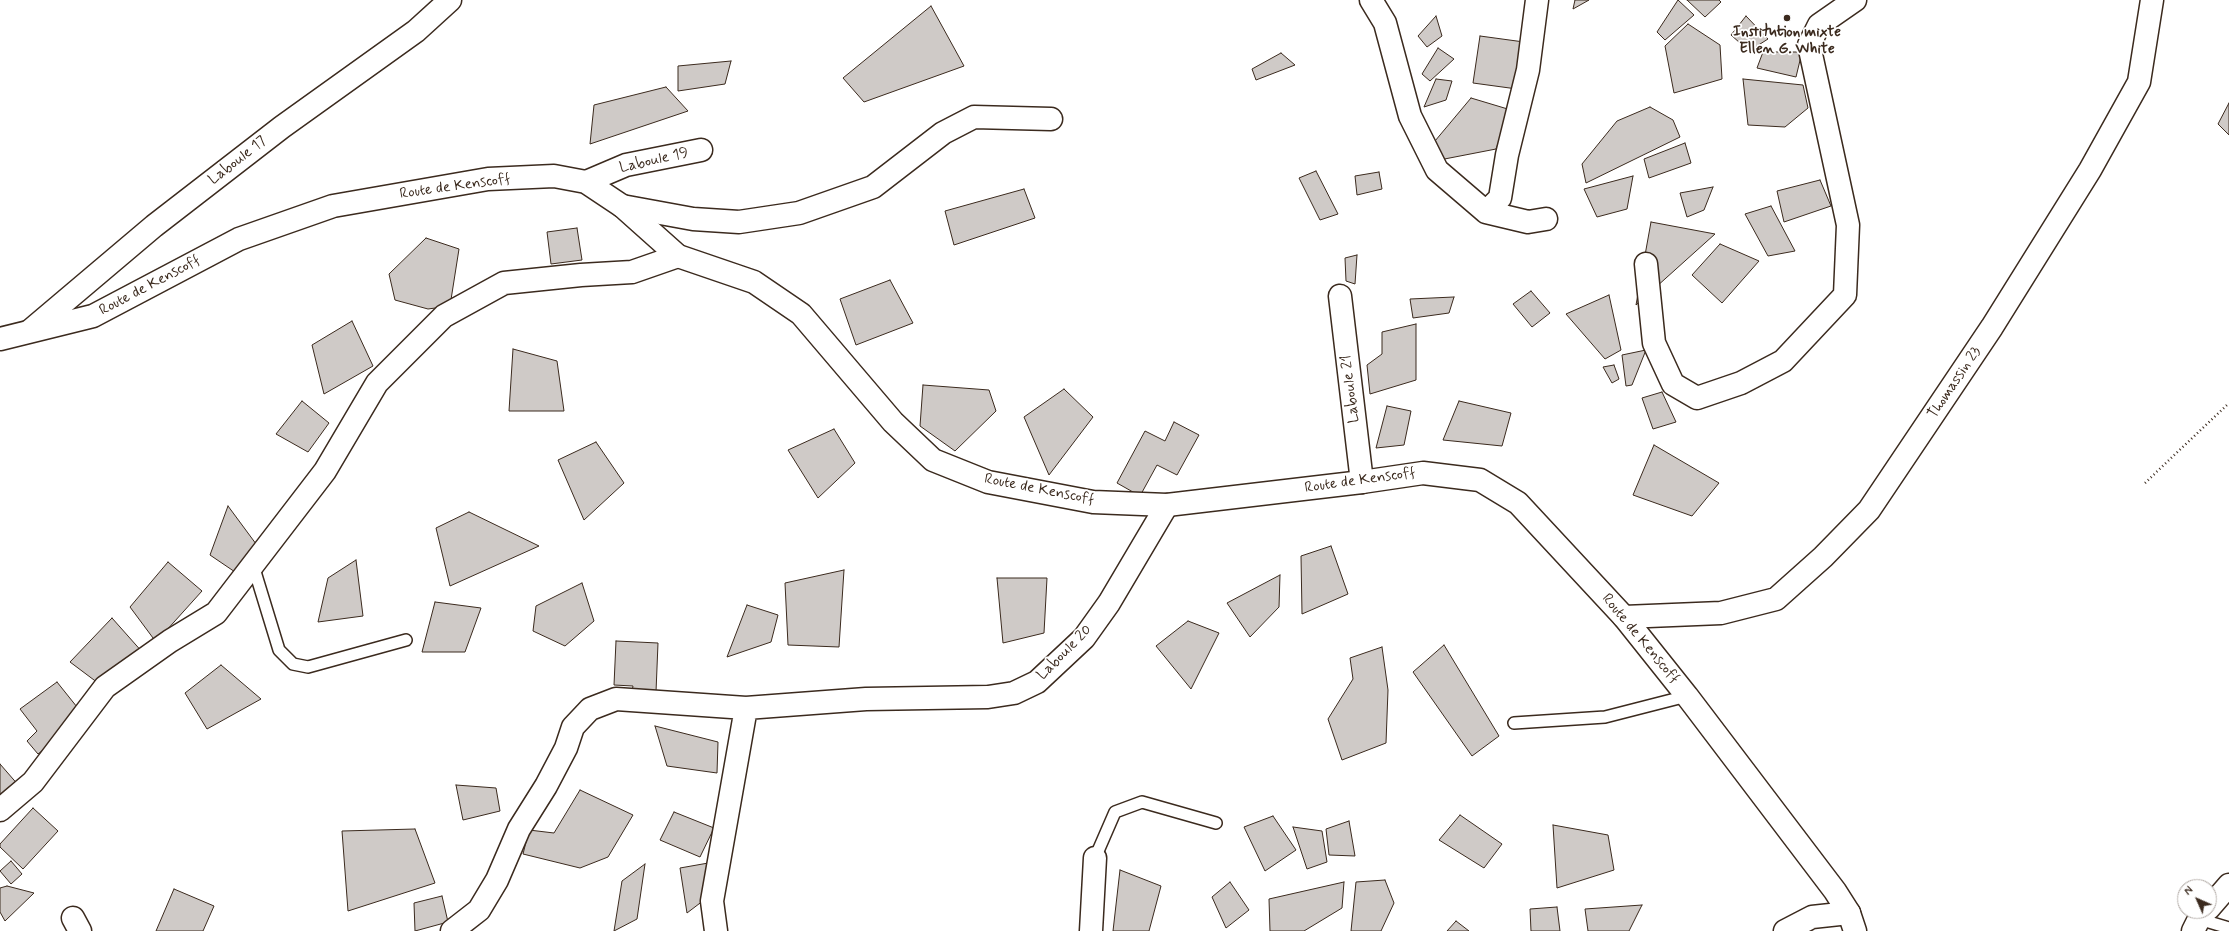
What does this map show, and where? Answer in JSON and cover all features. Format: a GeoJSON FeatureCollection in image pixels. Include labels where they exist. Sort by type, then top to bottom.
{"type":"FeatureCollection","features":[{"type":"Feature","properties":{"kind":"street","name":"Laboule 17"},"geometry":{"type":"LineString","coordinates":[[31,330],[154,226],[282,127],[416,31],[450,0]]}},
{"type":"Feature","properties":{"kind":"street"},"geometry":{"type":"LineString","coordinates":[[1372,0],[1385,23],[1410,116],[1437,170],[1486,212],[1528,222],[1546,219]]}},
{"type":"Feature","properties":{"kind":"street"},"geometry":{"type":"LineString","coordinates":[[1486,212],[1500,198],[1507,155],[1528,70],[1537,0]]}},
{"type":"Feature","properties":{"kind":"street"},"geometry":{"type":"LineString","coordinates":[[1646,264],[1654,343],[1673,384],[1697,398],[1741,383],[1783,360],[1845,295],[1848,225],[1809,45],[1819,24],[1855,0]]}},
{"type":"Feature","properties":{"kind":"street","name":"Thomassin 23"},"geometry":{"type":"LineString","coordinates":[[1624,617],[1721,613],[1776,599],[1822,557],[1869,510],[1992,327],[2090,170],[2139,82],[2152,0]]}},
{"type":"Feature","properties":{"kind":"street"},"geometry":{"type":"LineString","coordinates":[[622,206],[693,219],[732,221],[799,213],[873,187],[943,133],[974,117],[1051,119]]}},
{"type":"Feature","properties":{"kind":"street","name":"Laboule 19"},"geometry":{"type":"LineString","coordinates":[[586,182],[626,165],[701,150]]}},
{"type":"Feature","properties":{"kind":"street","name":"Route de Kenscoff"},"geometry":{"type":"LineString","coordinates":[[0,338],[93,316],[239,240],[333,206],[488,179],[554,176],[586,182],[622,206],[678,256],[754,282],[800,314],[892,422],[933,460],[995,484],[1093,502],[1167,505],[1362,482],[1423,472],[1480,480],[1518,503],[1624,617],[1687,696],[1835,891],[1852,922]]}},
{"type":"Feature","properties":{"kind":"street"},"geometry":{"type":"LineString","coordinates":[[0,810],[33,782],[105,687],[170,641],[216,613],[325,471],[376,383],[444,316],[504,283],[581,275],[632,272],[678,256]]}},
{"type":"Feature","properties":{"kind":"street","name":"Laboule 21"},"geometry":{"type":"LineString","coordinates":[[1340,296],[1362,482]]}},
{"type":"Feature","properties":{"kind":"street","name":"Laboule 20"},"geometry":{"type":"LineString","coordinates":[[452,931],[479,910],[497,880],[519,829],[546,786],[566,748],[573,727],[590,709],[616,699],[746,708],[826,704],[866,699],[988,697],[1014,693],[1037,682],[1084,638],[1109,603],[1167,505]]}},
{"type":"Feature","properties":{"kind":"street"},"geometry":{"type":"LineString","coordinates":[[716,931],[712,901],[746,708]]}},
{"type":"Feature","properties":{"kind":"street"},"geometry":{"type":"LineString","coordinates":[[1091,931],[1095,858]]}},
{"type":"Feature","properties":{"kind":"street"},"geometry":{"type":"LineString","coordinates":[[2217,899],[2229,885]]}},
{"type":"Feature","properties":{"kind":"street"},"geometry":{"type":"LineString","coordinates":[[1785,931],[1812,917],[1852,922]]}},
{"type":"Feature","properties":{"kind":"lane"},"geometry":{"type":"LineString","coordinates":[[253,565],[279,650],[293,664],[308,667],[406,640]]}},
{"type":"Feature","properties":{"kind":"lane"},"geometry":{"type":"LineString","coordinates":[[1514,723],[1605,717],[1687,696]]}},
{"type":"Feature","properties":{"kind":"lane"},"geometry":{"type":"LineString","coordinates":[[1095,858],[1115,812],[1142,802],[1216,823]]}},
{"type":"Feature","properties":{"kind":"lane"},"geometry":{"type":"LineString","coordinates":[[2207,919],[2229,928]]}},
{"type":"Feature","properties":{"kind":"path"},"geometry":{"type":"LineString","coordinates":[[2145,483],[2229,403]]}},
{"type":"Feature","properties":{"kind":"building"},"geometry":{"type":"Polygon","coordinates":[[[1575,0],[1589,0],[1573,9],[1575,0]]]}},
{"type":"Feature","properties":{"kind":"building"},"geometry":{"type":"Polygon","coordinates":[[[1678,0],[1694,15],[1665,40],[1657,32],[1678,0]]]}},
{"type":"Feature","properties":{"kind":"building"},"geometry":{"type":"Polygon","coordinates":[[[1687,0],[1719,0],[1721,2],[1705,17],[1687,0]]]}},
{"type":"Feature","properties":{"kind":"building"},"geometry":{"type":"Polygon","coordinates":[[[931,6],[964,66],[864,102],[843,78],[931,6]]]}},
{"type":"Feature","properties":{"kind":"building"},"geometry":{"type":"Polygon","coordinates":[[[1436,16],[1442,36],[1427,47],[1418,36],[1436,16]]]}},
{"type":"Feature","properties":{"kind":"building"},"geometry":{"type":"Polygon","coordinates":[[[1746,16],[1768,39],[1749,51],[1731,35],[1746,16]]]}},
{"type":"Feature","properties":{"kind":"building"},"geometry":{"type":"Polygon","coordinates":[[[1688,24],[1720,45],[1722,79],[1674,93],[1665,46],[1688,24]]]}},
{"type":"Feature","properties":{"kind":"building"},"geometry":{"type":"Polygon","coordinates":[[[1480,36],[1524,42],[1517,89],[1473,83],[1480,36]]]}},
{"type":"Feature","properties":{"kind":"building"},"geometry":{"type":"Polygon","coordinates":[[[1438,48],[1454,59],[1430,81],[1422,74],[1438,48]]]}},
{"type":"Feature","properties":{"kind":"building"},"geometry":{"type":"Polygon","coordinates":[[[1763,52],[1802,52],[1796,77],[1757,68],[1763,52]]]}},
{"type":"Feature","properties":{"kind":"building"},"geometry":{"type":"Polygon","coordinates":[[[1281,53],[1295,65],[1256,80],[1252,69],[1281,53]]]}},
{"type":"Feature","properties":{"kind":"building"},"geometry":{"type":"Polygon","coordinates":[[[731,61],[725,84],[678,91],[678,66],[731,61]]]}},
{"type":"Feature","properties":{"kind":"building"},"geometry":{"type":"Polygon","coordinates":[[[1436,79],[1452,81],[1446,100],[1424,107],[1436,79]]]}},
{"type":"Feature","properties":{"kind":"building"},"geometry":{"type":"Polygon","coordinates":[[[1743,79],[1803,85],[1808,108],[1785,127],[1748,125],[1743,79]]]}},
{"type":"Feature","properties":{"kind":"building"},"geometry":{"type":"Polygon","coordinates":[[[666,87],[688,111],[590,144],[594,105],[666,87]]]}},
{"type":"Feature","properties":{"kind":"building"},"geometry":{"type":"Polygon","coordinates":[[[1471,98],[1511,110],[1496,149],[1429,162],[1435,141],[1471,98]]]}},
{"type":"Feature","properties":{"kind":"building"},"geometry":{"type":"Polygon","coordinates":[[[2229,103],[2229,135],[2218,124],[2229,103]]]}},
{"type":"Feature","properties":{"kind":"building"},"geometry":{"type":"Polygon","coordinates":[[[1650,107],[1673,120],[1680,137],[1586,183],[1582,164],[1617,121],[1650,107]]]}},
{"type":"Feature","properties":{"kind":"building"},"geometry":{"type":"Polygon","coordinates":[[[1685,143],[1691,163],[1649,178],[1644,159],[1685,143]]]}},
{"type":"Feature","properties":{"kind":"building"},"geometry":{"type":"Polygon","coordinates":[[[1316,171],[1338,214],[1320,220],[1299,178],[1316,171]]]}},
{"type":"Feature","properties":{"kind":"building"},"geometry":{"type":"Polygon","coordinates":[[[1379,172],[1382,189],[1357,195],[1355,176],[1379,172]]]}},
{"type":"Feature","properties":{"kind":"building"},"geometry":{"type":"Polygon","coordinates":[[[1633,176],[1627,209],[1597,217],[1584,189],[1633,176]]]}},
{"type":"Feature","properties":{"kind":"building"},"geometry":{"type":"Polygon","coordinates":[[[1820,180],[1831,206],[1784,222],[1777,191],[1820,180]]]}},
{"type":"Feature","properties":{"kind":"building"},"geometry":{"type":"Polygon","coordinates":[[[1713,187],[1704,210],[1687,217],[1680,193],[1713,187]]]}},
{"type":"Feature","properties":{"kind":"building"},"geometry":{"type":"Polygon","coordinates":[[[1024,189],[1035,218],[954,245],[945,211],[1024,189]]]}},
{"type":"Feature","properties":{"kind":"building"},"geometry":{"type":"Polygon","coordinates":[[[1771,206],[1795,251],[1768,256],[1745,214],[1771,206]]]}},
{"type":"Feature","properties":{"kind":"building"},"geometry":{"type":"Polygon","coordinates":[[[1651,222],[1715,234],[1636,305],[1651,222]]]}},
{"type":"Feature","properties":{"kind":"building"},"geometry":{"type":"Polygon","coordinates":[[[577,228],[582,260],[551,264],[547,232],[577,228]]]}},
{"type":"Feature","properties":{"kind":"building"},"geometry":{"type":"Polygon","coordinates":[[[426,238],[459,249],[450,306],[428,309],[395,300],[389,274],[426,238]]]}},
{"type":"Feature","properties":{"kind":"building"},"geometry":{"type":"Polygon","coordinates":[[[1720,244],[1759,261],[1722,303],[1692,275],[1720,244]]]}},
{"type":"Feature","properties":{"kind":"building"},"geometry":{"type":"Polygon","coordinates":[[[1357,255],[1355,284],[1346,281],[1345,258],[1357,255]]]}},
{"type":"Feature","properties":{"kind":"building"},"geometry":{"type":"Polygon","coordinates":[[[890,280],[913,323],[856,345],[840,299],[890,280]]]}},
{"type":"Feature","properties":{"kind":"building"},"geometry":{"type":"Polygon","coordinates":[[[1531,291],[1550,313],[1532,327],[1513,304],[1531,291]]]}},
{"type":"Feature","properties":{"kind":"building"},"geometry":{"type":"Polygon","coordinates":[[[1609,295],[1621,350],[1605,359],[1566,314],[1609,295]]]}},
{"type":"Feature","properties":{"kind":"building"},"geometry":{"type":"Polygon","coordinates":[[[1454,297],[1449,313],[1413,318],[1410,299],[1454,297]]]}},
{"type":"Feature","properties":{"kind":"building"},"geometry":{"type":"Polygon","coordinates":[[[352,321],[373,366],[324,394],[312,345],[352,321]]]}},
{"type":"Feature","properties":{"kind":"building"},"geometry":{"type":"Polygon","coordinates":[[[1416,324],[1416,380],[1370,394],[1367,365],[1382,354],[1382,332],[1416,324]]]}},
{"type":"Feature","properties":{"kind":"building"},"geometry":{"type":"Polygon","coordinates":[[[513,349],[557,361],[564,411],[509,411],[513,349]]]}},
{"type":"Feature","properties":{"kind":"building"},"geometry":{"type":"Polygon","coordinates":[[[1646,350],[1632,385],[1626,386],[1622,355],[1646,350]]]}},
{"type":"Feature","properties":{"kind":"building"},"geometry":{"type":"Polygon","coordinates":[[[1614,365],[1619,379],[1612,383],[1603,367],[1614,365]]]}},
{"type":"Feature","properties":{"kind":"building"},"geometry":{"type":"Polygon","coordinates":[[[923,385],[989,390],[996,411],[955,451],[920,426],[923,385]]]}},
{"type":"Feature","properties":{"kind":"building"},"geometry":{"type":"Polygon","coordinates":[[[1064,389],[1093,417],[1049,475],[1024,417],[1064,389]]]}},
{"type":"Feature","properties":{"kind":"building"},"geometry":{"type":"Polygon","coordinates":[[[1662,392],[1676,422],[1653,429],[1642,398],[1662,392]]]}},
{"type":"Feature","properties":{"kind":"building"},"geometry":{"type":"Polygon","coordinates":[[[302,401],[329,423],[308,452],[276,434],[302,401]]]}},
{"type":"Feature","properties":{"kind":"building"},"geometry":{"type":"Polygon","coordinates":[[[1459,401],[1511,413],[1502,446],[1443,440],[1459,401]]]}},
{"type":"Feature","properties":{"kind":"building"},"geometry":{"type":"Polygon","coordinates":[[[1387,406],[1411,411],[1404,445],[1376,448],[1387,406]]]}},
{"type":"Feature","properties":{"kind":"building"},"geometry":{"type":"Polygon","coordinates":[[[1174,422],[1199,435],[1177,475],[1157,465],[1140,496],[1117,483],[1145,431],[1165,441],[1174,422]]]}},
{"type":"Feature","properties":{"kind":"building"},"geometry":{"type":"Polygon","coordinates":[[[834,429],[855,463],[818,498],[788,450],[834,429]]]}},
{"type":"Feature","properties":{"kind":"building"},"geometry":{"type":"Polygon","coordinates":[[[596,442],[624,483],[584,520],[558,460],[596,442]]]}},
{"type":"Feature","properties":{"kind":"building"},"geometry":{"type":"Polygon","coordinates":[[[1654,445],[1719,483],[1692,516],[1633,495],[1654,445]]]}},
{"type":"Feature","properties":{"kind":"building"},"geometry":{"type":"Polygon","coordinates":[[[228,506],[262,552],[238,574],[210,555],[228,506]]]}},
{"type":"Feature","properties":{"kind":"building"},"geometry":{"type":"Polygon","coordinates":[[[469,512],[539,546],[450,586],[436,528],[469,512]]]}},
{"type":"Feature","properties":{"kind":"building"},"geometry":{"type":"Polygon","coordinates":[[[1331,546],[1348,594],[1302,614],[1301,556],[1331,546]]]}},
{"type":"Feature","properties":{"kind":"building"},"geometry":{"type":"Polygon","coordinates":[[[356,560],[363,616],[318,622],[328,578],[356,560]]]}},
{"type":"Feature","properties":{"kind":"building"},"geometry":{"type":"Polygon","coordinates":[[[168,562],[202,591],[156,642],[130,607],[168,562]]]}},
{"type":"Feature","properties":{"kind":"building"},"geometry":{"type":"Polygon","coordinates":[[[844,570],[839,647],[788,645],[785,583],[844,570]]]}},
{"type":"Feature","properties":{"kind":"building"},"geometry":{"type":"Polygon","coordinates":[[[1280,575],[1279,607],[1250,637],[1227,603],[1280,575]]]}},
{"type":"Feature","properties":{"kind":"building"},"geometry":{"type":"Polygon","coordinates":[[[997,578],[1047,578],[1044,633],[1003,643],[997,578]]]}},
{"type":"Feature","properties":{"kind":"building"},"geometry":{"type":"Polygon","coordinates":[[[582,583],[594,621],[565,646],[533,631],[536,606],[582,583]]]}},
{"type":"Feature","properties":{"kind":"building"},"geometry":{"type":"Polygon","coordinates":[[[435,602],[481,608],[465,652],[422,652],[435,602]]]}},
{"type":"Feature","properties":{"kind":"building"},"geometry":{"type":"Polygon","coordinates":[[[747,605],[778,615],[771,642],[727,657],[747,605]]]}},
{"type":"Feature","properties":{"kind":"building"},"geometry":{"type":"Polygon","coordinates":[[[112,618],[144,654],[106,689],[70,662],[112,618]]]}},
{"type":"Feature","properties":{"kind":"building"},"geometry":{"type":"Polygon","coordinates":[[[1188,621],[1219,633],[1191,689],[1156,646],[1188,621]]]}},
{"type":"Feature","properties":{"kind":"building"},"geometry":{"type":"Polygon","coordinates":[[[616,641],[658,643],[656,692],[632,691],[633,686],[614,685],[616,641]]]}},
{"type":"Feature","properties":{"kind":"building"},"geometry":{"type":"Polygon","coordinates":[[[1444,645],[1499,736],[1472,756],[1413,672],[1444,645]]]}},
{"type":"Feature","properties":{"kind":"building"},"geometry":{"type":"Polygon","coordinates":[[[1382,647],[1388,690],[1386,743],[1342,760],[1328,719],[1353,679],[1350,658],[1382,647]]]}},
{"type":"Feature","properties":{"kind":"building"},"geometry":{"type":"Polygon","coordinates":[[[221,665],[261,699],[207,729],[185,693],[221,665]]]}},
{"type":"Feature","properties":{"kind":"building"},"geometry":{"type":"Polygon","coordinates":[[[57,682],[85,717],[38,754],[27,741],[37,731],[20,709],[57,682]]]}},
{"type":"Feature","properties":{"kind":"building"},"geometry":{"type":"Polygon","coordinates":[[[655,726],[718,742],[717,773],[667,766],[655,726]]]}},
{"type":"Feature","properties":{"kind":"building"},"geometry":{"type":"Polygon","coordinates":[[[0,764],[20,787],[0,805],[0,764]]]}},
{"type":"Feature","properties":{"kind":"building"},"geometry":{"type":"Polygon","coordinates":[[[456,785],[496,788],[500,811],[463,820],[456,785]]]}},
{"type":"Feature","properties":{"kind":"building"},"geometry":{"type":"Polygon","coordinates":[[[580,790],[633,815],[608,857],[580,868],[523,854],[529,830],[554,833],[580,790]]]}},
{"type":"Feature","properties":{"kind":"building"},"geometry":{"type":"Polygon","coordinates":[[[33,808],[58,831],[23,869],[0,847],[0,844],[33,808]]]}},
{"type":"Feature","properties":{"kind":"building"},"geometry":{"type":"Polygon","coordinates":[[[674,812],[714,828],[700,857],[660,840],[674,812]]]}},
{"type":"Feature","properties":{"kind":"building"},"geometry":{"type":"Polygon","coordinates":[[[1460,815],[1502,844],[1484,868],[1439,840],[1460,815]]]}},
{"type":"Feature","properties":{"kind":"building"},"geometry":{"type":"Polygon","coordinates":[[[1273,816],[1296,850],[1265,871],[1244,827],[1273,816]]]}},
{"type":"Feature","properties":{"kind":"building"},"geometry":{"type":"Polygon","coordinates":[[[1349,821],[1355,856],[1329,855],[1326,829],[1349,821]]]}},
{"type":"Feature","properties":{"kind":"building"},"geometry":{"type":"Polygon","coordinates":[[[1553,825],[1608,835],[1614,870],[1557,888],[1553,825]]]}},
{"type":"Feature","properties":{"kind":"building"},"geometry":{"type":"Polygon","coordinates":[[[1293,827],[1322,831],[1327,862],[1307,869],[1293,827]]]}},
{"type":"Feature","properties":{"kind":"building"},"geometry":{"type":"Polygon","coordinates":[[[415,829],[435,883],[348,911],[342,831],[415,829]]]}},
{"type":"Feature","properties":{"kind":"building"},"geometry":{"type":"Polygon","coordinates":[[[11,861],[22,874],[11,884],[0,871],[11,861]]]}},
{"type":"Feature","properties":{"kind":"building"},"geometry":{"type":"Polygon","coordinates":[[[714,862],[708,897],[687,913],[680,868],[714,862]]]}},
{"type":"Feature","properties":{"kind":"building"},"geometry":{"type":"Polygon","coordinates":[[[645,864],[637,919],[614,931],[622,881],[645,864]]]}},
{"type":"Feature","properties":{"kind":"building"},"geometry":{"type":"Polygon","coordinates":[[[1120,870],[1161,886],[1149,931],[1113,931],[1120,870]]]}},
{"type":"Feature","properties":{"kind":"building"},"geometry":{"type":"Polygon","coordinates":[[[1385,880],[1394,903],[1381,931],[1351,931],[1356,882],[1385,880]]]}},
{"type":"Feature","properties":{"kind":"building"},"geometry":{"type":"Polygon","coordinates":[[[1230,882],[1249,910],[1226,928],[1212,897],[1230,882]]]}},
{"type":"Feature","properties":{"kind":"building"},"geometry":{"type":"Polygon","coordinates":[[[1344,882],[1342,908],[1304,931],[1270,931],[1269,899],[1344,882]]]}},
{"type":"Feature","properties":{"kind":"building"},"geometry":{"type":"Polygon","coordinates":[[[7,886],[34,893],[5,921],[0,912],[0,888],[7,886]]]}},
{"type":"Feature","properties":{"kind":"building"},"geometry":{"type":"Polygon","coordinates":[[[174,889],[214,906],[203,931],[156,931],[174,889]]]}},
{"type":"Feature","properties":{"kind":"building"},"geometry":{"type":"Polygon","coordinates":[[[442,896],[448,922],[415,931],[414,903],[442,896]]]}},
{"type":"Feature","properties":{"kind":"building"},"geometry":{"type":"Polygon","coordinates":[[[1642,905],[1629,931],[1588,931],[1585,909],[1642,905]]]}},
{"type":"Feature","properties":{"kind":"building"},"geometry":{"type":"Polygon","coordinates":[[[1557,907],[1560,931],[1531,931],[1530,909],[1557,907]]]}},
{"type":"Feature","properties":{"kind":"building"},"geometry":{"type":"Polygon","coordinates":[[[1456,921],[1469,931],[1447,931],[1456,921]]]}},
{"type":"Feature","properties":{"kind":"place","name":"Institution mixte Ellen G. White"},"geometry":{"type":"Point","coordinates":[1787,18]}}]}
